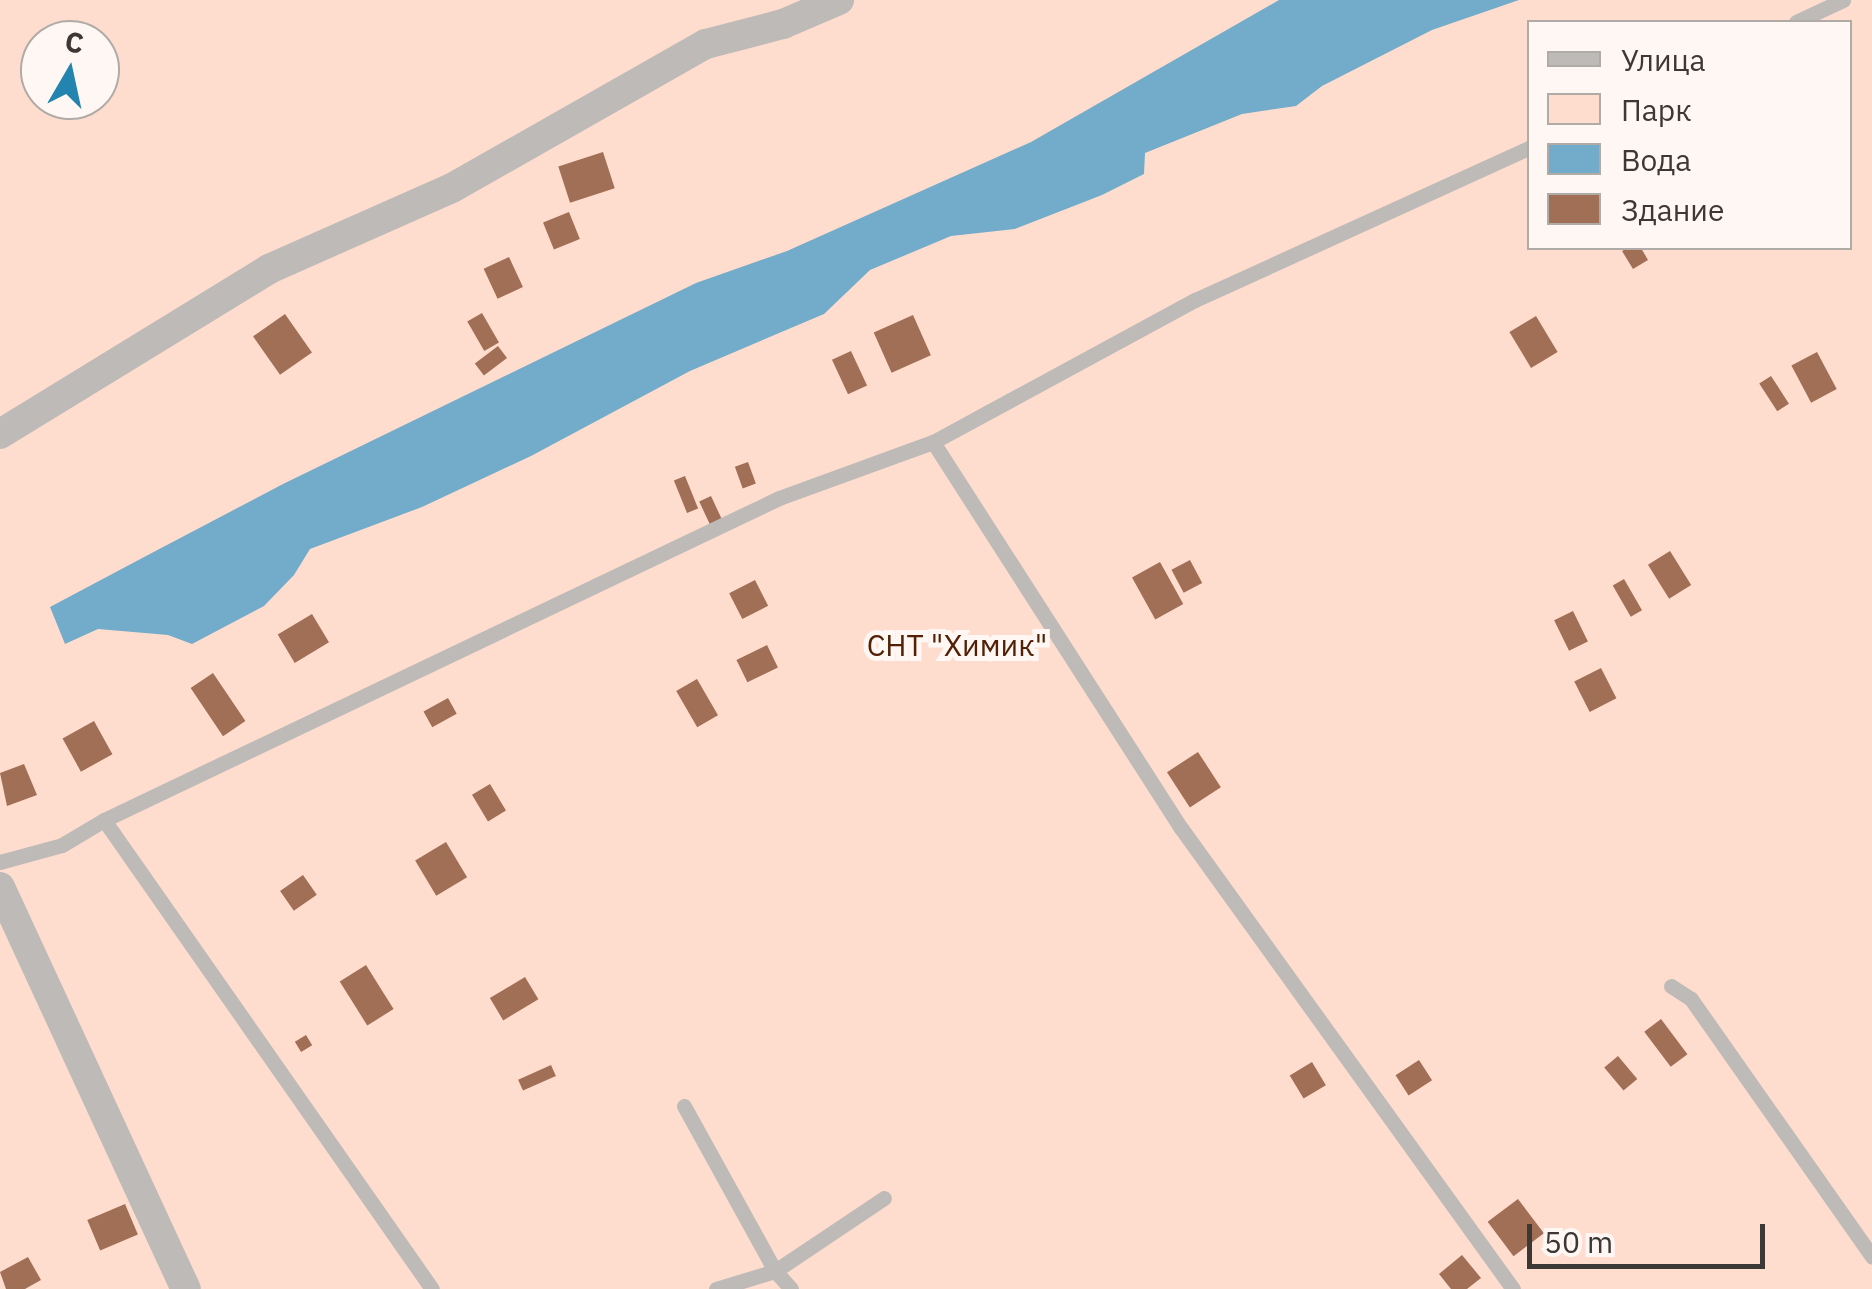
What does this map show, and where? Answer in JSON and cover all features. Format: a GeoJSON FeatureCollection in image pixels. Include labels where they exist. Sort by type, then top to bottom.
{"type":"FeatureCollection","features":[{"type":"Feature","properties":{"kind":"street"},"geometry":{"type":"LineString","coordinates":[[0,434],[269,269],[452,188],[706,44],[782,24],[839,0]]}},
{"type":"Feature","properties":{"kind":"street"},"geometry":{"type":"LineString","coordinates":[[0,887],[186,1289]]}},
{"type":"Feature","properties":{"kind":"lane"},"geometry":{"type":"LineString","coordinates":[[1800,20],[1843,0]]}},
{"type":"Feature","properties":{"kind":"lane"},"geometry":{"type":"LineString","coordinates":[[0,862],[62,844],[104,820],[778,498],[932,442],[1195,300],[1527,148]]}},
{"type":"Feature","properties":{"kind":"lane"},"geometry":{"type":"LineString","coordinates":[[932,442],[1181,828],[1514,1289]]}},
{"type":"Feature","properties":{"kind":"lane"},"geometry":{"type":"LineString","coordinates":[[104,820],[432,1289]]}},
{"type":"Feature","properties":{"kind":"lane"},"geometry":{"type":"LineString","coordinates":[[1670,986],[1691,1000],[1872,1258]]}},
{"type":"Feature","properties":{"kind":"lane"},"geometry":{"type":"LineString","coordinates":[[684,1106],[775,1270],[791,1289]]}},
{"type":"Feature","properties":{"kind":"lane"},"geometry":{"type":"LineString","coordinates":[[716,1289],[775,1270],[884,1198]]}},
{"type":"Feature","properties":{"kind":"green space","name":"СНТ \"Химик\""},"geometry":{"type":"Polygon","coordinates":[[[0,0],[1872,0],[1872,1289],[0,1289],[0,0]]]}},
{"type":"Feature","properties":{"kind":"water"},"geometry":{"type":"Polygon","coordinates":[[[1279,0],[1519,0],[1432,30],[1322,86],[1296,106],[1242,114],[1145,153],[1144,174],[1102,195],[1015,229],[951,236],[870,270],[824,314],[690,371],[531,456],[422,507],[310,549],[294,575],[264,606],[192,644],[168,635],[98,629],[65,644],[50,607],[146,556],[283,484],[696,283],[787,251],[1031,142],[1279,0]]]}},
{"type":"Feature","properties":{"kind":"building"},"geometry":{"type":"Polygon","coordinates":[[[603,152],[615,188],[570,203],[558,167],[603,152]]]}},
{"type":"Feature","properties":{"kind":"building"},"geometry":{"type":"Polygon","coordinates":[[[569,212],[580,239],[554,249],[543,222],[569,212]]]}},
{"type":"Feature","properties":{"kind":"building"},"geometry":{"type":"Polygon","coordinates":[[[1642,250],[1648,260],[1633,269],[1622,251],[1642,250]]]}},
{"type":"Feature","properties":{"kind":"building"},"geometry":{"type":"Polygon","coordinates":[[[509,257],[523,287],[498,299],[484,269],[509,257]]]}},
{"type":"Feature","properties":{"kind":"building"},"geometry":{"type":"Polygon","coordinates":[[[482,313],[499,342],[484,351],[467,322],[482,313]]]}},
{"type":"Feature","properties":{"kind":"building"},"geometry":{"type":"Polygon","coordinates":[[[285,314],[312,353],[280,375],[253,336],[285,314]]]}},
{"type":"Feature","properties":{"kind":"building"},"geometry":{"type":"Polygon","coordinates":[[[913,315],[931,355],[892,373],[874,332],[913,315]]]}},
{"type":"Feature","properties":{"kind":"building"},"geometry":{"type":"Polygon","coordinates":[[[1536,316],[1558,352],[1531,368],[1509,332],[1536,316]]]}},
{"type":"Feature","properties":{"kind":"building"},"geometry":{"type":"Polygon","coordinates":[[[498,346],[507,358],[484,375],[475,363],[498,346]]]}},
{"type":"Feature","properties":{"kind":"building"},"geometry":{"type":"Polygon","coordinates":[[[851,351],[867,385],[848,394],[832,360],[851,351]]]}},
{"type":"Feature","properties":{"kind":"building"},"geometry":{"type":"Polygon","coordinates":[[[1817,352],[1837,389],[1811,403],[1791,366],[1817,352]]]}},
{"type":"Feature","properties":{"kind":"building"},"geometry":{"type":"Polygon","coordinates":[[[1771,376],[1789,404],[1777,411],[1759,384],[1771,376]]]}},
{"type":"Feature","properties":{"kind":"building"},"geometry":{"type":"Polygon","coordinates":[[[748,462],[756,484],[743,488],[735,467],[748,462]]]}},
{"type":"Feature","properties":{"kind":"building"},"geometry":{"type":"Polygon","coordinates":[[[685,476],[698,508],[687,513],[674,480],[685,476]]]}},
{"type":"Feature","properties":{"kind":"building"},"geometry":{"type":"Polygon","coordinates":[[[711,496],[723,522],[711,528],[699,501],[711,496]]]}},
{"type":"Feature","properties":{"kind":"building"},"geometry":{"type":"Polygon","coordinates":[[[1670,551],[1691,585],[1669,599],[1648,565],[1670,551]]]}},
{"type":"Feature","properties":{"kind":"building"},"geometry":{"type":"Polygon","coordinates":[[[1190,560],[1202,583],[1184,593],[1171,570],[1190,560]]]}},
{"type":"Feature","properties":{"kind":"building"},"geometry":{"type":"Polygon","coordinates":[[[1160,562],[1183,604],[1155,619],[1132,578],[1160,562]]]}},
{"type":"Feature","properties":{"kind":"building"},"geometry":{"type":"Polygon","coordinates":[[[1624,579],[1642,610],[1631,617],[1613,586],[1624,579]]]}},
{"type":"Feature","properties":{"kind":"building"},"geometry":{"type":"Polygon","coordinates":[[[755,580],[768,606],[742,619],[729,593],[755,580]]]}},
{"type":"Feature","properties":{"kind":"building"},"geometry":{"type":"Polygon","coordinates":[[[1573,611],[1588,642],[1569,651],[1554,620],[1573,611]]]}},
{"type":"Feature","properties":{"kind":"building"},"geometry":{"type":"Polygon","coordinates":[[[312,614],[329,642],[295,663],[278,635],[312,614]]]}},
{"type":"Feature","properties":{"kind":"building"},"geometry":{"type":"Polygon","coordinates":[[[767,645],[778,667],[747,682],[736,660],[767,645]]]}},
{"type":"Feature","properties":{"kind":"building"},"geometry":{"type":"Polygon","coordinates":[[[1601,668],[1616,698],[1590,712],[1574,682],[1601,668]]]}},
{"type":"Feature","properties":{"kind":"building"},"geometry":{"type":"Polygon","coordinates":[[[213,673],[245,721],[223,736],[191,688],[213,673]]]}},
{"type":"Feature","properties":{"kind":"building"},"geometry":{"type":"Polygon","coordinates":[[[697,679],[718,715],[697,727],[676,691],[697,679]]]}},
{"type":"Feature","properties":{"kind":"building"},"geometry":{"type":"Polygon","coordinates":[[[448,698],[457,714],[432,727],[424,712],[448,698]]]}},
{"type":"Feature","properties":{"kind":"building"},"geometry":{"type":"Polygon","coordinates":[[[94,721],[112,754],[81,772],[63,738],[94,721]]]}},
{"type":"Feature","properties":{"kind":"building"},"geometry":{"type":"Polygon","coordinates":[[[1198,752],[1221,787],[1190,807],[1167,772],[1198,752]]]}},
{"type":"Feature","properties":{"kind":"building"},"geometry":{"type":"Polygon","coordinates":[[[24,764],[37,795],[7,806],[0,773],[24,764]]]}},
{"type":"Feature","properties":{"kind":"building"},"geometry":{"type":"Polygon","coordinates":[[[490,784],[506,811],[488,821],[472,795],[490,784]]]}},
{"type":"Feature","properties":{"kind":"building"},"geometry":{"type":"Polygon","coordinates":[[[446,842],[467,877],[436,896],[415,861],[446,842]]]}},
{"type":"Feature","properties":{"kind":"building"},"geometry":{"type":"Polygon","coordinates":[[[303,875],[317,895],[294,911],[280,891],[303,875]]]}},
{"type":"Feature","properties":{"kind":"building"},"geometry":{"type":"Polygon","coordinates":[[[366,965],[394,1009],[367,1026],[340,981],[366,965]]]}},
{"type":"Feature","properties":{"kind":"building"},"geometry":{"type":"Polygon","coordinates":[[[525,977],[538,999],[503,1020],[490,998],[525,977]]]}},
{"type":"Feature","properties":{"kind":"building"},"geometry":{"type":"Polygon","coordinates":[[[1661,1019],[1687,1054],[1671,1067],[1644,1032],[1661,1019]]]}},
{"type":"Feature","properties":{"kind":"building"},"geometry":{"type":"Polygon","coordinates":[[[306,1035],[312,1045],[301,1052],[295,1042],[306,1035]]]}},
{"type":"Feature","properties":{"kind":"building"},"geometry":{"type":"Polygon","coordinates":[[[1618,1056],[1637,1079],[1623,1091],[1604,1068],[1618,1056]]]}},
{"type":"Feature","properties":{"kind":"building"},"geometry":{"type":"Polygon","coordinates":[[[1419,1060],[1432,1080],[1409,1095],[1396,1075],[1419,1060]]]}},
{"type":"Feature","properties":{"kind":"building"},"geometry":{"type":"Polygon","coordinates":[[[1312,1062],[1326,1085],[1304,1099],[1290,1075],[1312,1062]]]}},
{"type":"Feature","properties":{"kind":"building"},"geometry":{"type":"Polygon","coordinates":[[[551,1065],[556,1076],[523,1091],[518,1080],[551,1065]]]}},
{"type":"Feature","properties":{"kind":"building"},"geometry":{"type":"Polygon","coordinates":[[[1518,1199],[1544,1233],[1514,1256],[1488,1222],[1518,1199]]]}},
{"type":"Feature","properties":{"kind":"building"},"geometry":{"type":"Polygon","coordinates":[[[125,1204],[138,1234],[100,1250],[87,1220],[125,1204]]]}},
{"type":"Feature","properties":{"kind":"building"},"geometry":{"type":"Polygon","coordinates":[[[1462,1255],[1481,1278],[1467,1289],[1451,1289],[1439,1274],[1462,1255]]]}},
{"type":"Feature","properties":{"kind":"building"},"geometry":{"type":"Polygon","coordinates":[[[28,1257],[41,1280],[25,1289],[6,1289],[0,1272],[28,1257]]]}}]}
